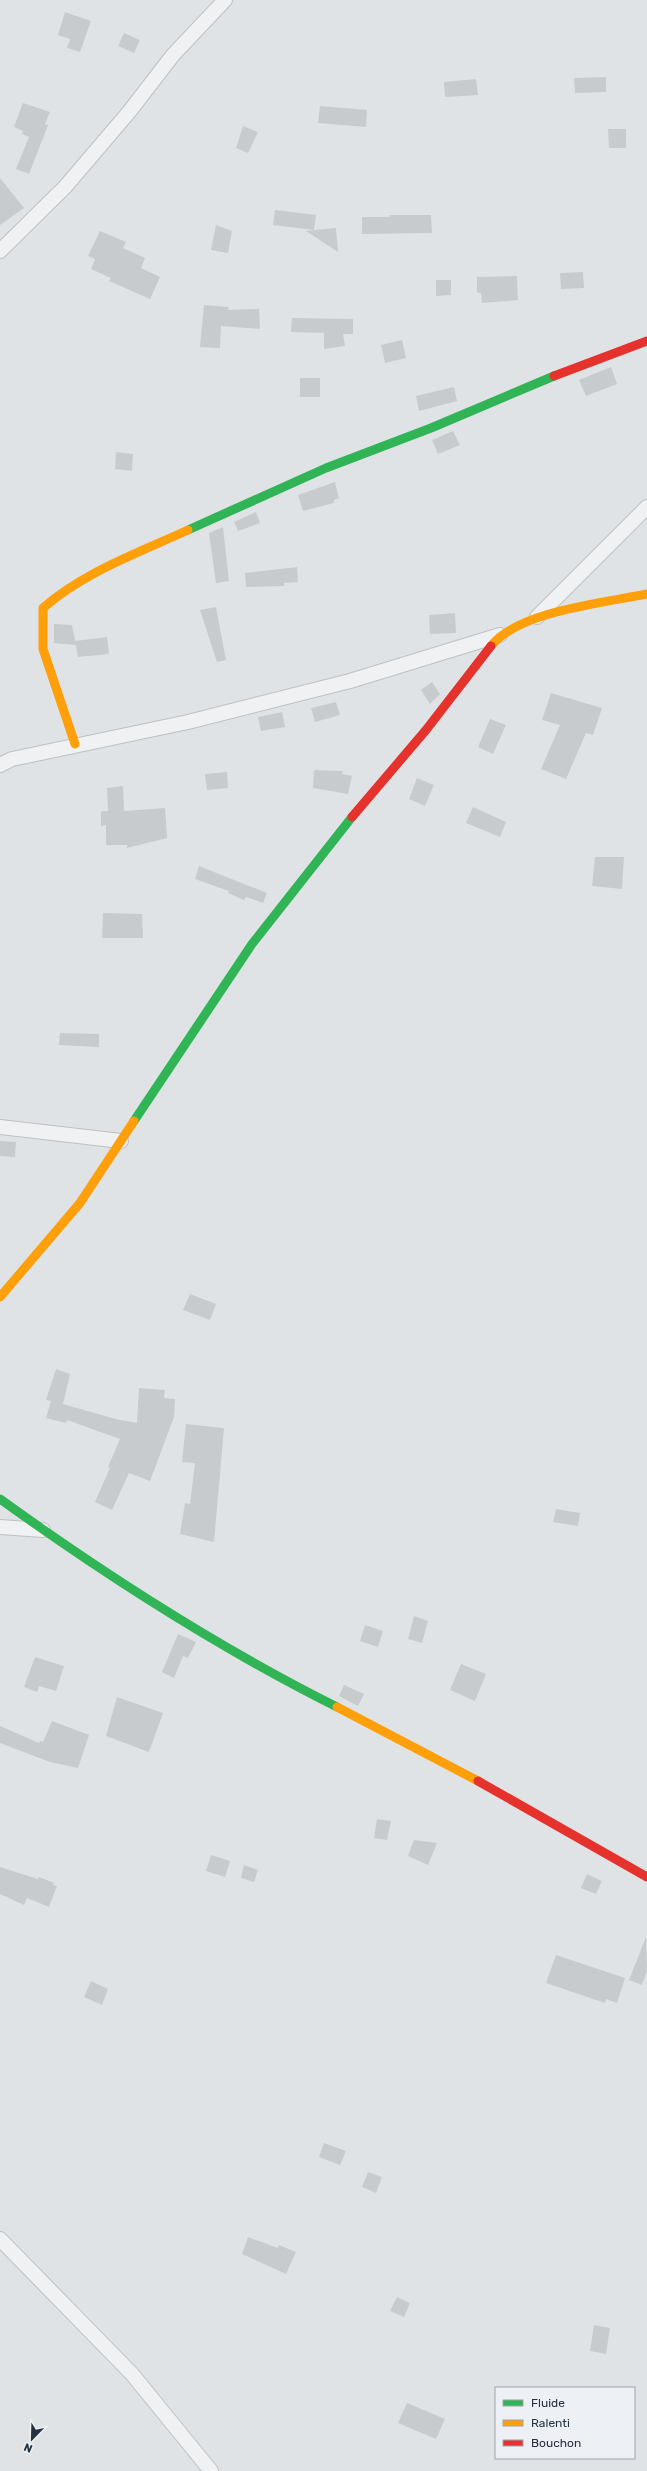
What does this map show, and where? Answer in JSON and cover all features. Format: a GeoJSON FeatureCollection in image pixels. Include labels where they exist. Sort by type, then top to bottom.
{"type":"FeatureCollection","features":[{"type":"Feature","properties":{"kind":"street"},"geometry":{"type":"LineString","coordinates":[[0,251],[64,187],[129,112],[172,55],[225,0]]}},
{"type":"Feature","properties":{"kind":"street"},"geometry":{"type":"LineString","coordinates":[[75,744],[43,649],[42,608],[60,593],[109,566],[326,468],[431,428],[523,388],[647,341]]}},
{"type":"Feature","properties":{"kind":"street"},"geometry":{"type":"LineString","coordinates":[[536,617],[647,507]]}},
{"type":"Feature","properties":{"kind":"street"},"geometry":{"type":"LineString","coordinates":[[0,765],[12,759],[75,744],[188,722],[343,683],[500,635],[536,617],[647,594]]}},
{"type":"Feature","properties":{"kind":"street"},"geometry":{"type":"LineString","coordinates":[[0,1297],[80,1203],[252,944],[363,803],[426,730],[500,635]]}},
{"type":"Feature","properties":{"kind":"street"},"geometry":{"type":"LineString","coordinates":[[0,1127],[121,1141]]}},
{"type":"Feature","properties":{"kind":"street"},"geometry":{"type":"LineString","coordinates":[[0,1499],[43,1530],[196,1629],[316,1697],[458,1769],[647,1877]]}},
{"type":"Feature","properties":{"kind":"street"},"geometry":{"type":"LineString","coordinates":[[0,1527],[43,1530]]}},
{"type":"Feature","properties":{"kind":"street"},"geometry":{"type":"LineString","coordinates":[[0,2238],[132,2374],[211,2471]]}},
{"type":"Feature","properties":{"kind":"building"},"geometry":{"type":"Polygon","coordinates":[[[65,12],[91,21],[80,52],[67,48],[70,39],[58,35],[65,12]]]}},
{"type":"Feature","properties":{"kind":"building"},"geometry":{"type":"Polygon","coordinates":[[[124,33],[140,40],[134,53],[118,46],[124,33]]]}},
{"type":"Feature","properties":{"kind":"building"},"geometry":{"type":"Polygon","coordinates":[[[606,77],[606,92],[575,93],[574,78],[606,77]]]}},
{"type":"Feature","properties":{"kind":"building"},"geometry":{"type":"Polygon","coordinates":[[[476,79],[478,95],[445,97],[444,82],[476,79]]]}},
{"type":"Feature","properties":{"kind":"building"},"geometry":{"type":"Polygon","coordinates":[[[23,103],[50,112],[45,124],[48,125],[29,174],[16,169],[29,137],[22,134],[23,131],[14,127],[23,103]]]}},
{"type":"Feature","properties":{"kind":"building"},"geometry":{"type":"Polygon","coordinates":[[[320,106],[367,110],[366,127],[318,123],[320,106]]]}},
{"type":"Feature","properties":{"kind":"building"},"geometry":{"type":"Polygon","coordinates":[[[243,126],[258,132],[248,153],[236,148],[243,126]]]}},
{"type":"Feature","properties":{"kind":"building"},"geometry":{"type":"Polygon","coordinates":[[[608,129],[626,129],[626,148],[609,148],[608,129]]]}},
{"type":"Feature","properties":{"kind":"building"},"geometry":{"type":"Polygon","coordinates":[[[0,178],[24,208],[0,225],[0,178]]]}},
{"type":"Feature","properties":{"kind":"building"},"geometry":{"type":"Polygon","coordinates":[[[275,210],[316,215],[314,230],[273,225],[275,210]]]}},
{"type":"Feature","properties":{"kind":"building"},"geometry":{"type":"Polygon","coordinates":[[[389,215],[431,215],[432,233],[362,234],[362,217],[389,217],[389,215]]]}},
{"type":"Feature","properties":{"kind":"building"},"geometry":{"type":"Polygon","coordinates":[[[216,225],[232,231],[228,253],[211,250],[216,225]]]}},
{"type":"Feature","properties":{"kind":"building"},"geometry":{"type":"Polygon","coordinates":[[[336,228],[338,252],[306,231],[336,228]]]}},
{"type":"Feature","properties":{"kind":"building"},"geometry":{"type":"Polygon","coordinates":[[[100,231],[126,242],[123,248],[145,258],[141,268],[160,277],[150,299],[109,281],[111,278],[91,269],[95,259],[88,256],[100,231]]]}},
{"type":"Feature","properties":{"kind":"building"},"geometry":{"type":"Polygon","coordinates":[[[583,272],[584,288],[561,289],[560,273],[583,272]]]}},
{"type":"Feature","properties":{"kind":"building"},"geometry":{"type":"Polygon","coordinates":[[[517,276],[518,300],[482,303],[481,293],[477,293],[477,277],[517,276]]]}},
{"type":"Feature","properties":{"kind":"building"},"geometry":{"type":"Polygon","coordinates":[[[436,280],[451,280],[451,295],[436,296],[436,280]]]}},
{"type":"Feature","properties":{"kind":"building"},"geometry":{"type":"Polygon","coordinates":[[[204,305],[229,307],[228,310],[259,309],[260,329],[221,326],[220,348],[200,347],[204,305]]]}},
{"type":"Feature","properties":{"kind":"building"},"geometry":{"type":"Polygon","coordinates":[[[292,318],[353,319],[353,334],[343,334],[345,346],[324,349],[324,333],[291,332],[292,318]]]}},
{"type":"Feature","properties":{"kind":"building"},"geometry":{"type":"Polygon","coordinates":[[[402,340],[406,358],[385,363],[381,345],[402,340]]]}},
{"type":"Feature","properties":{"kind":"building"},"geometry":{"type":"Polygon","coordinates":[[[611,367],[617,384],[586,396],[579,380],[611,367]]]}},
{"type":"Feature","properties":{"kind":"building"},"geometry":{"type":"Polygon","coordinates":[[[300,378],[320,378],[320,397],[300,397],[300,378]]]}},
{"type":"Feature","properties":{"kind":"building"},"geometry":{"type":"Polygon","coordinates":[[[454,387],[457,401],[419,411],[416,396],[454,387]]]}},
{"type":"Feature","properties":{"kind":"building"},"geometry":{"type":"Polygon","coordinates":[[[453,431],[460,445],[438,454],[432,440],[453,431]]]}},
{"type":"Feature","properties":{"kind":"building"},"geometry":{"type":"Polygon","coordinates":[[[116,452],[133,454],[132,471],[115,469],[116,452]]]}},
{"type":"Feature","properties":{"kind":"building"},"geometry":{"type":"Polygon","coordinates":[[[335,482],[339,498],[334,500],[334,503],[303,511],[298,495],[335,482]]]}},
{"type":"Feature","properties":{"kind":"building"},"geometry":{"type":"Polygon","coordinates":[[[256,512],[260,523],[238,531],[234,522],[256,512]]]}},
{"type":"Feature","properties":{"kind":"building"},"geometry":{"type":"Polygon","coordinates":[[[223,527],[229,581],[216,583],[209,533],[223,527]]]}},
{"type":"Feature","properties":{"kind":"building"},"geometry":{"type":"Polygon","coordinates":[[[297,567],[298,582],[284,583],[284,586],[246,587],[245,573],[297,567]]]}},
{"type":"Feature","properties":{"kind":"building"},"geometry":{"type":"Polygon","coordinates":[[[216,607],[226,660],[217,662],[200,610],[216,607]]]}},
{"type":"Feature","properties":{"kind":"building"},"geometry":{"type":"Polygon","coordinates":[[[455,613],[456,633],[430,634],[429,615],[455,613]]]}},
{"type":"Feature","properties":{"kind":"building"},"geometry":{"type":"Polygon","coordinates":[[[54,624],[72,625],[75,641],[107,637],[109,654],[78,657],[76,645],[54,643],[54,624]]]}},
{"type":"Feature","properties":{"kind":"building"},"geometry":{"type":"Polygon","coordinates":[[[432,682],[440,694],[430,704],[421,690],[432,682]]]}},
{"type":"Feature","properties":{"kind":"building"},"geometry":{"type":"Polygon","coordinates":[[[551,693],[602,708],[593,735],[586,733],[566,779],[541,769],[560,725],[542,720],[551,693]]]}},
{"type":"Feature","properties":{"kind":"building"},"geometry":{"type":"Polygon","coordinates":[[[336,702],[340,715],[315,722],[311,708],[336,702]]]}},
{"type":"Feature","properties":{"kind":"building"},"geometry":{"type":"Polygon","coordinates":[[[282,712],[285,727],[261,731],[258,717],[282,712]]]}},
{"type":"Feature","properties":{"kind":"building"},"geometry":{"type":"Polygon","coordinates":[[[490,719],[506,725],[493,754],[478,747],[490,719]]]}},
{"type":"Feature","properties":{"kind":"building"},"geometry":{"type":"Polygon","coordinates":[[[314,770],[343,771],[342,774],[352,776],[348,794],[313,788],[314,770]]]}},
{"type":"Feature","properties":{"kind":"building"},"geometry":{"type":"Polygon","coordinates":[[[227,772],[228,788],[207,790],[205,774],[227,772]]]}},
{"type":"Feature","properties":{"kind":"building"},"geometry":{"type":"Polygon","coordinates":[[[417,778],[434,785],[425,806],[409,799],[417,778]]]}},
{"type":"Feature","properties":{"kind":"building"},"geometry":{"type":"Polygon","coordinates":[[[123,786],[124,811],[165,808],[167,838],[127,848],[127,845],[106,845],[106,825],[101,826],[101,811],[108,811],[107,788],[123,786]]]}},
{"type":"Feature","properties":{"kind":"building"},"geometry":{"type":"Polygon","coordinates":[[[473,807],[506,822],[500,837],[466,823],[473,807]]]}},
{"type":"Feature","properties":{"kind":"building"},"geometry":{"type":"Polygon","coordinates":[[[595,857],[624,857],[622,889],[592,886],[595,857]]]}},
{"type":"Feature","properties":{"kind":"building"},"geometry":{"type":"Polygon","coordinates":[[[199,866],[267,893],[263,903],[246,897],[244,900],[228,893],[229,891],[195,879],[199,866]]]}},
{"type":"Feature","properties":{"kind":"building"},"geometry":{"type":"Polygon","coordinates":[[[103,913],[142,914],[143,938],[102,938],[103,913]]]}},
{"type":"Feature","properties":{"kind":"building"},"geometry":{"type":"Polygon","coordinates":[[[60,1033],[99,1034],[99,1047],[59,1045],[60,1033]]]}},
{"type":"Feature","properties":{"kind":"building"},"geometry":{"type":"Polygon","coordinates":[[[0,1141],[16,1142],[15,1157],[0,1156],[0,1141]]]}},
{"type":"Feature","properties":{"kind":"building"},"geometry":{"type":"Polygon","coordinates":[[[190,1294],[216,1304],[210,1320],[183,1310],[190,1294]]]}},
{"type":"Feature","properties":{"kind":"building"},"geometry":{"type":"Polygon","coordinates":[[[56,1369],[70,1374],[63,1404],[116,1419],[137,1423],[139,1388],[165,1390],[164,1398],[175,1399],[174,1417],[150,1481],[129,1473],[112,1510],[95,1502],[110,1468],[108,1467],[120,1439],[67,1420],[66,1423],[46,1418],[51,1401],[46,1400],[56,1369]]]}},
{"type":"Feature","properties":{"kind":"building"},"geometry":{"type":"Polygon","coordinates":[[[186,1424],[224,1428],[214,1542],[180,1534],[185,1503],[190,1504],[195,1463],[182,1462],[186,1424]]]}},
{"type":"Feature","properties":{"kind":"building"},"geometry":{"type":"Polygon","coordinates":[[[556,1509],[580,1513],[578,1526],[553,1522],[556,1509]]]}},
{"type":"Feature","properties":{"kind":"building"},"geometry":{"type":"Polygon","coordinates":[[[414,1616],[428,1621],[422,1643],[408,1639],[414,1616]]]}},
{"type":"Feature","properties":{"kind":"building"},"geometry":{"type":"Polygon","coordinates":[[[365,1625],[383,1631],[378,1647],[360,1641],[365,1625]]]}},
{"type":"Feature","properties":{"kind":"building"},"geometry":{"type":"Polygon","coordinates":[[[178,1634],[196,1642],[188,1658],[183,1656],[174,1678],[162,1672],[178,1634]]]}},
{"type":"Feature","properties":{"kind":"building"},"geometry":{"type":"Polygon","coordinates":[[[35,1657],[64,1666],[56,1691],[39,1686],[37,1692],[24,1687],[35,1657]]]}},
{"type":"Feature","properties":{"kind":"building"},"geometry":{"type":"Polygon","coordinates":[[[461,1664],[486,1674],[475,1701],[450,1690],[461,1664]]]}},
{"type":"Feature","properties":{"kind":"building"},"geometry":{"type":"Polygon","coordinates":[[[344,1685],[364,1694],[358,1706],[339,1696],[344,1685]]]}},
{"type":"Feature","properties":{"kind":"building"},"geometry":{"type":"Polygon","coordinates":[[[117,1697],[163,1713],[149,1752],[106,1736],[117,1697]]]}},
{"type":"Feature","properties":{"kind":"building"},"geometry":{"type":"Polygon","coordinates":[[[52,1721],[89,1735],[78,1768],[50,1762],[0,1743],[0,1726],[39,1743],[40,1741],[43,1742],[52,1721]]]}},
{"type":"Feature","properties":{"kind":"building"},"geometry":{"type":"Polygon","coordinates":[[[377,1819],[391,1821],[387,1840],[374,1838],[377,1819]]]}},
{"type":"Feature","properties":{"kind":"building"},"geometry":{"type":"Polygon","coordinates":[[[414,1840],[437,1843],[428,1865],[408,1856],[414,1840]]]}},
{"type":"Feature","properties":{"kind":"building"},"geometry":{"type":"Polygon","coordinates":[[[211,1855],[230,1861],[225,1877],[206,1871],[211,1855]]]}},
{"type":"Feature","properties":{"kind":"building"},"geometry":{"type":"Polygon","coordinates":[[[244,1865],[258,1870],[254,1882],[241,1878],[244,1865]]]}},
{"type":"Feature","properties":{"kind":"building"},"geometry":{"type":"Polygon","coordinates":[[[0,1867],[38,1879],[39,1877],[54,1883],[53,1885],[57,1886],[49,1907],[27,1898],[24,1905],[0,1894],[0,1867]]]}},
{"type":"Feature","properties":{"kind":"building"},"geometry":{"type":"Polygon","coordinates":[[[587,1874],[602,1881],[596,1894],[581,1888],[587,1874]]]}},
{"type":"Feature","properties":{"kind":"building"},"geometry":{"type":"Polygon","coordinates":[[[646,1937],[647,1970],[642,1985],[629,1980],[646,1937]]]}},
{"type":"Feature","properties":{"kind":"building"},"geometry":{"type":"Polygon","coordinates":[[[556,1955],[625,1978],[617,2003],[606,1999],[605,2003],[546,1983],[556,1955]]]}},
{"type":"Feature","properties":{"kind":"building"},"geometry":{"type":"Polygon","coordinates":[[[91,1981],[108,1989],[102,2005],[84,1997],[91,1981]]]}},
{"type":"Feature","properties":{"kind":"building"},"geometry":{"type":"Polygon","coordinates":[[[324,2143],[346,2151],[340,2165],[319,2157],[324,2143]]]}},
{"type":"Feature","properties":{"kind":"building"},"geometry":{"type":"Polygon","coordinates":[[[368,2172],[382,2177],[376,2193],[362,2187],[368,2172]]]}},
{"type":"Feature","properties":{"kind":"building"},"geometry":{"type":"Polygon","coordinates":[[[248,2237],[278,2248],[279,2245],[296,2252],[286,2274],[242,2254],[248,2237]]]}},
{"type":"Feature","properties":{"kind":"building"},"geometry":{"type":"Polygon","coordinates":[[[397,2297],[410,2303],[404,2317],[390,2311],[397,2297]]]}},
{"type":"Feature","properties":{"kind":"building"},"geometry":{"type":"Polygon","coordinates":[[[594,2325],[610,2328],[606,2354],[590,2351],[594,2325]]]}},
{"type":"Feature","properties":{"kind":"building"},"geometry":{"type":"Polygon","coordinates":[[[407,2403],[445,2419],[436,2439],[398,2423],[407,2403]]]}},
{"type":"Feature","properties":{"kind":"traffic: fast"},"geometry":{"type":"LineString","coordinates":[[188,530],[326,468],[431,428],[554,376]]}},
{"type":"Feature","properties":{"kind":"traffic: fast"},"geometry":{"type":"LineString","coordinates":[[134,1121],[252,944],[352,817]]}},
{"type":"Feature","properties":{"kind":"traffic: fast"},"geometry":{"type":"LineString","coordinates":[[0,1499],[81,1556],[164,1610],[207,1636],[337,1707]]}},
{"type":"Feature","properties":{"kind":"traffic: slow"},"geometry":{"type":"LineString","coordinates":[[75,744],[43,649],[43,608],[76,584],[112,564],[188,530]]}},
{"type":"Feature","properties":{"kind":"traffic: slow"},"geometry":{"type":"LineString","coordinates":[[491,646],[504,634],[521,624],[541,617],[586,605],[647,594]]}},
{"type":"Feature","properties":{"kind":"traffic: slow"},"geometry":{"type":"LineString","coordinates":[[0,1297],[80,1203],[134,1121]]}},
{"type":"Feature","properties":{"kind":"traffic: slow"},"geometry":{"type":"LineString","coordinates":[[337,1707],[478,1781]]}},
{"type":"Feature","properties":{"kind":"traffic: jam"},"geometry":{"type":"LineString","coordinates":[[554,376],[647,341]]}},
{"type":"Feature","properties":{"kind":"traffic: jam"},"geometry":{"type":"LineString","coordinates":[[352,817],[426,730],[491,646]]}},
{"type":"Feature","properties":{"kind":"traffic: jam"},"geometry":{"type":"LineString","coordinates":[[478,1781],[647,1877]]}}]}
